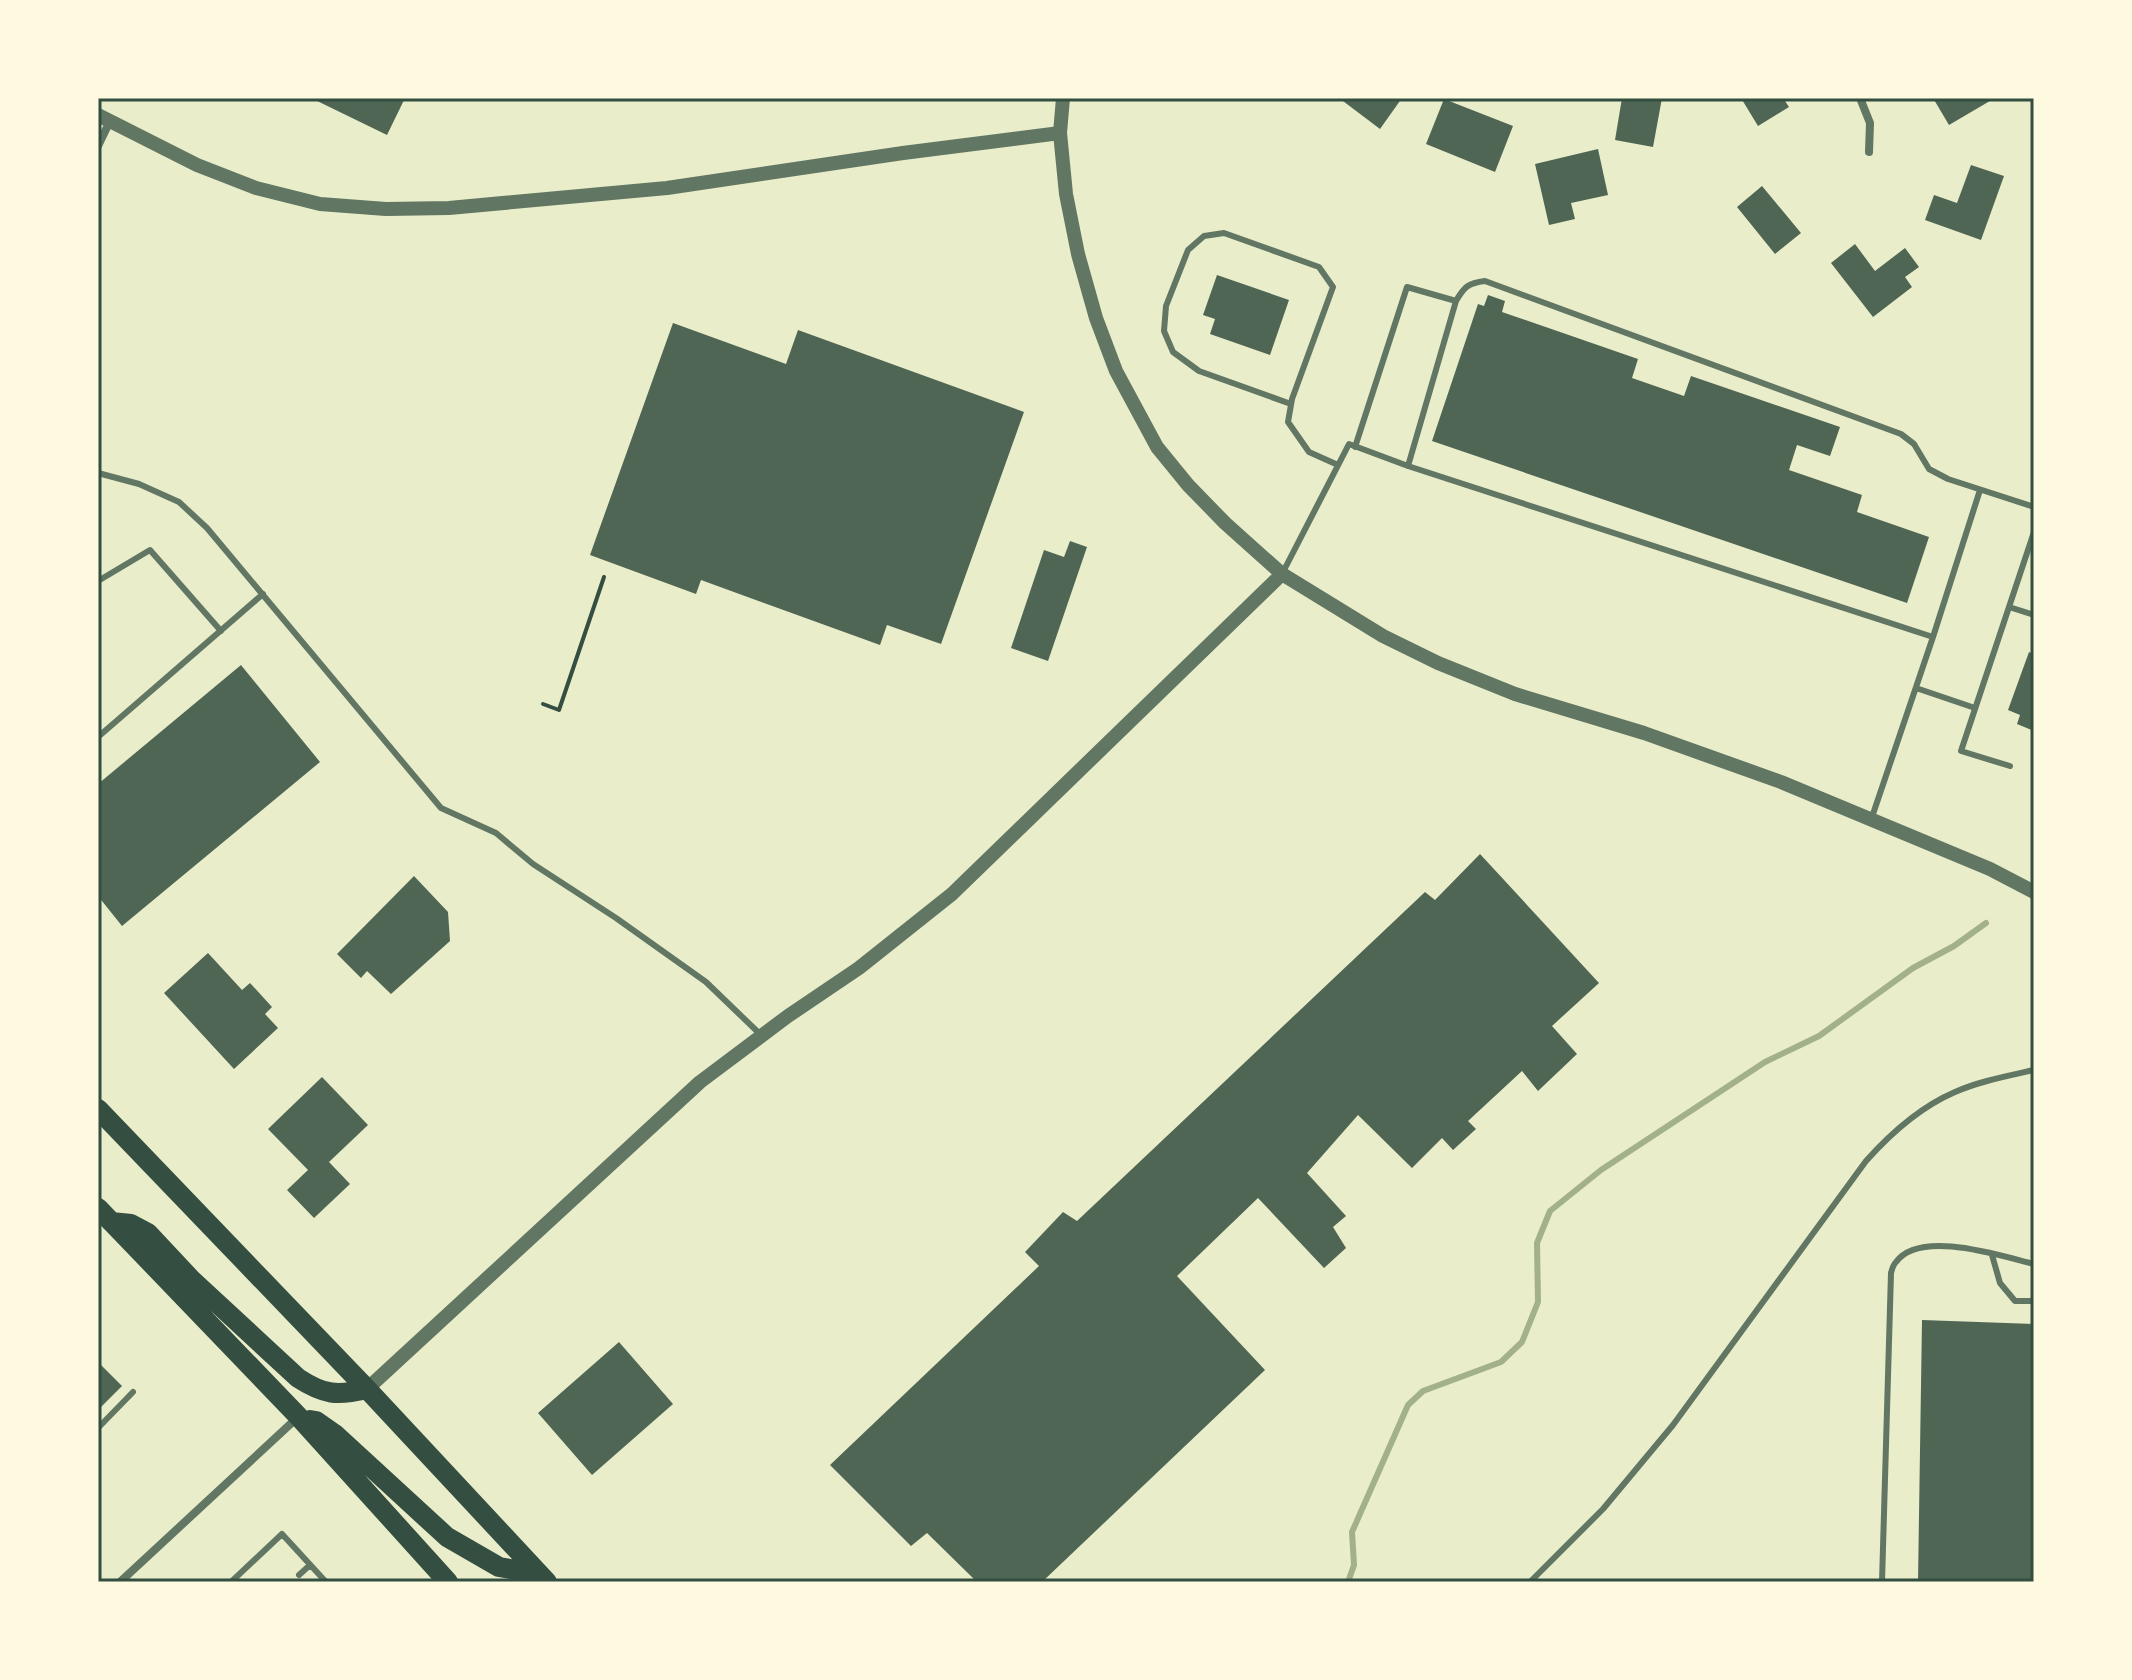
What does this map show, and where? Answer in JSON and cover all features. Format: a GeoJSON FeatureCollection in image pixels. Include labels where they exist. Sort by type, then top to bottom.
{"type":"FeatureCollection","features":[{"type":"Feature","properties":{"kind":"highway"},"geometry":{"type":"LineString","coordinates":[[98,1109],[367,1389],[543,1578]]}},
{"type":"Feature","properties":{"kind":"highway"},"geometry":{"type":"LineString","coordinates":[[105,1215],[148,1233],[191,1279],[298,1378],[313,1388],[332,1394],[367,1389]]}},
{"type":"Feature","properties":{"kind":"highway"},"geometry":{"type":"LineString","coordinates":[[105,1215],[298,1416],[448,1582]]}},
{"type":"Feature","properties":{"kind":"highway"},"geometry":{"type":"LineString","coordinates":[[298,1416],[316,1421],[336,1435],[447,1537],[499,1567],[543,1578]]}},
{"type":"Feature","properties":{"kind":"street"},"geometry":{"type":"LineString","coordinates":[[1063,98],[1060,133],[1066,194],[1078,254],[1096,318],[1116,371],[1157,447],[1188,485],[1282,574],[1383,636],[1438,663],[1515,694],[1644,733],[1781,782],[1990,869],[2034,892]]}},
{"type":"Feature","properties":{"kind":"street"},"geometry":{"type":"LineString","coordinates":[[1860,98],[1870,123],[1869,152]]}},
{"type":"Feature","properties":{"kind":"street"},"geometry":{"type":"LineString","coordinates":[[98,146],[104,118],[197,165],[256,188],[320,204],[386,209],[449,208],[667,188],[1060,133]]}},
{"type":"Feature","properties":{"kind":"street"},"geometry":{"type":"LineString","coordinates":[[367,1389],[689,1092],[761,1035],[859,968],[952,894],[1282,574]]}},
{"type":"Feature","properties":{"kind":"street"},"geometry":{"type":"LineString","coordinates":[[120,1582],[298,1416]]}},
{"type":"Feature","properties":{"kind":"lane"},"geometry":{"type":"LineString","coordinates":[[1291,404],[1199,371],[1173,352],[1164,331],[1166,306],[1188,250],[1204,236],[1224,233],[1319,267],[1333,287],[1291,404],[1288,422],[1309,452],[1338,465]]}},
{"type":"Feature","properties":{"kind":"lane"},"geometry":{"type":"LineString","coordinates":[[1408,466],[1456,301],[1471,282],[1485,281],[1901,434],[1914,444],[1929,469],[1948,479],[2034,507]]}},
{"type":"Feature","properties":{"kind":"lane"},"geometry":{"type":"LineString","coordinates":[[1355,447],[1407,287],[1456,301]]}},
{"type":"Feature","properties":{"kind":"lane"},"geometry":{"type":"LineString","coordinates":[[1282,574],[1349,444],[1933,637]]}},
{"type":"Feature","properties":{"kind":"lane"},"geometry":{"type":"LineString","coordinates":[[98,473],[139,484],[179,502],[207,528],[441,808],[496,833],[533,864],[616,918],[706,982],[761,1035]]}},
{"type":"Feature","properties":{"kind":"lane"},"geometry":{"type":"LineString","coordinates":[[1871,820],[1980,490]]}},
{"type":"Feature","properties":{"kind":"lane"},"geometry":{"type":"LineString","coordinates":[[2010,766],[1961,751],[2034,532]]}},
{"type":"Feature","properties":{"kind":"lane"},"geometry":{"type":"LineString","coordinates":[[98,581],[150,550],[221,631]]}},
{"type":"Feature","properties":{"kind":"lane"},"geometry":{"type":"LineString","coordinates":[[98,737],[263,594]]}},
{"type":"Feature","properties":{"kind":"lane"},"geometry":{"type":"LineString","coordinates":[[2009,607],[2034,615]]}},
{"type":"Feature","properties":{"kind":"lane"},"geometry":{"type":"LineString","coordinates":[[1916,688],[1975,708]]}},
{"type":"Feature","properties":{"kind":"lane"},"geometry":{"type":"LineString","coordinates":[[1530,1582],[1603,1509],[1673,1425],[1866,1161],[1882,1144],[1898,1128],[1955,1091],[2034,1070]]}},
{"type":"Feature","properties":{"kind":"lane"},"geometry":{"type":"LineString","coordinates":[[1882,1582],[1891,1273],[1896,1261],[1917,1248],[1932,1245],[2034,1264]]}},
{"type":"Feature","properties":{"kind":"lane"},"geometry":{"type":"LineString","coordinates":[[1992,1255],[2000,1283],[2015,1301],[2034,1301]]}},
{"type":"Feature","properties":{"kind":"lane"},"geometry":{"type":"LineString","coordinates":[[98,1428],[133,1392]]}},
{"type":"Feature","properties":{"kind":"lane"},"geometry":{"type":"LineString","coordinates":[[231,1582],[282,1534],[326,1582]]}},
{"type":"Feature","properties":{"kind":"lane"},"geometry":{"type":"LineString","coordinates":[[299,1575],[310,1565]]}},
{"type":"Feature","properties":{"kind":"path"},"geometry":{"type":"LineString","coordinates":[[543,704],[559,710],[604,577]]}},
{"type":"Feature","properties":{"kind":"building"},"geometry":{"type":"Polygon","coordinates":[[[311,98],[405,98],[387,135],[311,98]]]}},
{"type":"Feature","properties":{"kind":"building"},"geometry":{"type":"Polygon","coordinates":[[[1339,98],[1402,98],[1380,129],[1339,98]]]}},
{"type":"Feature","properties":{"kind":"building"},"geometry":{"type":"Polygon","coordinates":[[[1622,98],[1662,98],[1653,147],[1615,140],[1622,98]]]}},
{"type":"Feature","properties":{"kind":"building"},"geometry":{"type":"Polygon","coordinates":[[[1741,98],[1783,98],[1789,107],[1758,126],[1741,98]]]}},
{"type":"Feature","properties":{"kind":"building"},"geometry":{"type":"Polygon","coordinates":[[[1933,98],[1995,98],[1949,125],[1933,98]]]}},
{"type":"Feature","properties":{"kind":"building"},"geometry":{"type":"Polygon","coordinates":[[[1444,99],[1513,126],[1495,172],[1426,144],[1444,99]]]}},
{"type":"Feature","properties":{"kind":"building"},"geometry":{"type":"Polygon","coordinates":[[[1598,149],[1608,195],[1571,203],[1575,219],[1549,225],[1535,164],[1598,149]]]}},
{"type":"Feature","properties":{"kind":"building"},"geometry":{"type":"Polygon","coordinates":[[[1971,165],[2004,176],[1981,240],[1925,220],[1934,195],[1957,203],[1971,165]]]}},
{"type":"Feature","properties":{"kind":"building"},"geometry":{"type":"Polygon","coordinates":[[[1762,186],[1801,233],[1775,254],[1737,207],[1762,186]]]}},
{"type":"Feature","properties":{"kind":"building"},"geometry":{"type":"Polygon","coordinates":[[[1855,244],[1875,271],[1905,248],[1919,267],[1905,277],[1912,287],[1873,317],[1831,263],[1855,244]]]}},
{"type":"Feature","properties":{"kind":"building"},"geometry":{"type":"Polygon","coordinates":[[[1217,275],[1289,300],[1270,355],[1210,334],[1215,319],[1203,315],[1217,275]]]}},
{"type":"Feature","properties":{"kind":"building"},"geometry":{"type":"Polygon","coordinates":[[[1488,295],[1505,301],[1502,312],[1638,359],[1632,378],[1684,396],[1691,376],[1840,427],[1830,456],[1797,445],[1789,470],[1862,495],[1857,512],[1929,537],[1907,603],[1432,441],[1478,304],[1484,306],[1488,295]]]}},
{"type":"Feature","properties":{"kind":"building"},"geometry":{"type":"Polygon","coordinates":[[[673,323],[786,364],[798,330],[1024,412],[941,644],[887,625],[880,645],[701,580],[696,594],[590,555],[673,323]]]}},
{"type":"Feature","properties":{"kind":"building"},"geometry":{"type":"Polygon","coordinates":[[[1070,541],[1087,547],[1048,661],[1011,648],[1044,550],[1064,557],[1070,541]]]}},
{"type":"Feature","properties":{"kind":"building"},"geometry":{"type":"Polygon","coordinates":[[[2029,652],[2034,654],[2034,731],[2017,724],[2020,715],[2008,710],[2029,652]]]}},
{"type":"Feature","properties":{"kind":"building"},"geometry":{"type":"Polygon","coordinates":[[[241,665],[320,762],[122,926],[98,896],[98,784],[241,665]]]}},
{"type":"Feature","properties":{"kind":"building"},"geometry":{"type":"Polygon","coordinates":[[[1480,854],[1599,983],[1552,1026],[1577,1054],[1538,1091],[1522,1071],[1468,1121],[1476,1129],[1453,1150],[1442,1138],[1412,1168],[1358,1115],[1307,1173],[1346,1216],[1333,1227],[1346,1248],[1324,1268],[1258,1198],[1177,1276],[1265,1370],[1042,1582],[977,1582],[927,1533],[911,1546],[830,1465],[1039,1266],[1025,1252],[1063,1212],[1077,1221],[1425,892],[1435,900],[1480,854]]]}},
{"type":"Feature","properties":{"kind":"building"},"geometry":{"type":"Polygon","coordinates":[[[414,876],[448,912],[450,941],[391,994],[367,971],[361,978],[337,954],[414,876]]]}},
{"type":"Feature","properties":{"kind":"building"},"geometry":{"type":"Polygon","coordinates":[[[208,953],[242,990],[250,983],[272,1007],[265,1014],[278,1028],[234,1069],[164,993],[208,953]]]}},
{"type":"Feature","properties":{"kind":"building"},"geometry":{"type":"Polygon","coordinates":[[[322,1077],[368,1125],[329,1162],[350,1184],[314,1218],[287,1190],[308,1170],[268,1129],[322,1077]]]}},
{"type":"Feature","properties":{"kind":"building"},"geometry":{"type":"Polygon","coordinates":[[[1922,1320],[2034,1324],[2034,1582],[1918,1582],[1922,1320]]]}},
{"type":"Feature","properties":{"kind":"building"},"geometry":{"type":"Polygon","coordinates":[[[619,1342],[673,1404],[592,1475],[538,1413],[619,1342]]]}},
{"type":"Feature","properties":{"kind":"building"},"geometry":{"type":"Polygon","coordinates":[[[98,1362],[122,1386],[98,1410],[98,1362]]]}},
{"type":"Feature","properties":{"kind":"waterway"},"geometry":{"type":"LineString","coordinates":[[1348,1582],[1354,1565],[1352,1532],[1408,1405],[1423,1391],[1501,1362],[1522,1342],[1538,1302],[1537,1243],[1550,1211],[1601,1170],[1765,1062],[1819,1036],[1913,968],[1954,946],[1986,923]]}}]}
